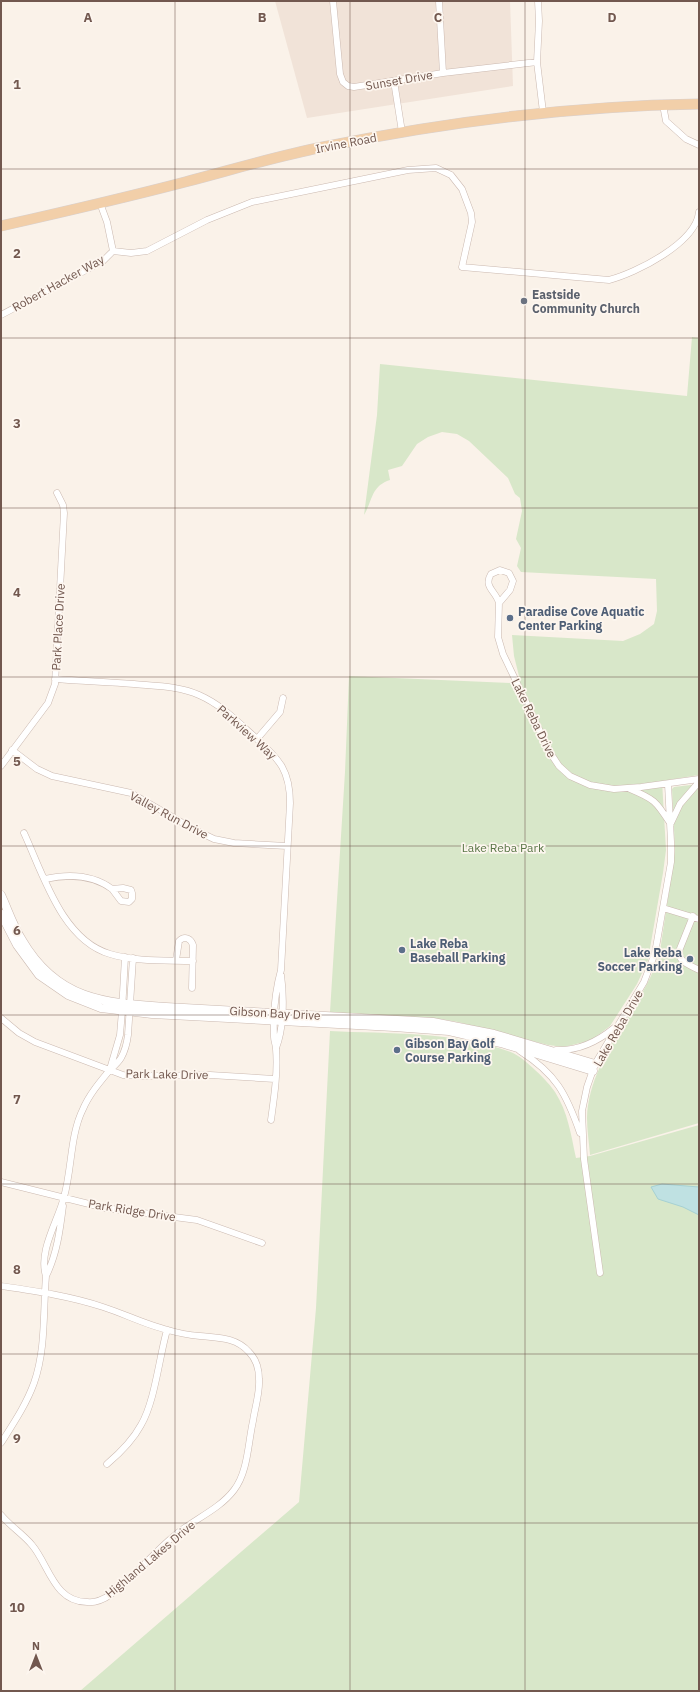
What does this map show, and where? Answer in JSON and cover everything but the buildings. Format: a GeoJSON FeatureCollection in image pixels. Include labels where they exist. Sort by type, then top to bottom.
{"type":"FeatureCollection","features":[{"type":"Feature","properties":{"kind":"main road","name":"Irvine Road"},"geometry":{"type":"LineString","coordinates":[[1,226],[100,203],[322,147],[402,132],[543,112],[699,104]]}},
{"type":"Feature","properties":{"kind":"street","name":"Sunset Drive"},"geometry":{"type":"LineString","coordinates":[[333,1],[340,74],[348,86],[354,87],[443,72],[537,62]]}},
{"type":"Feature","properties":{"kind":"street"},"geometry":{"type":"LineString","coordinates":[[439,1],[443,72]]}},
{"type":"Feature","properties":{"kind":"street"},"geometry":{"type":"LineString","coordinates":[[538,1],[539,21],[537,62],[543,112]]}},
{"type":"Feature","properties":{"kind":"street"},"geometry":{"type":"LineString","coordinates":[[394,81],[402,132]]}},
{"type":"Feature","properties":{"kind":"street"},"geometry":{"type":"LineString","coordinates":[[663,105],[666,121],[686,139],[699,145]]}},
{"type":"Feature","properties":{"kind":"street"},"geometry":{"type":"LineString","coordinates":[[113,251],[131,253],[147,251],[207,220],[252,202],[408,170],[436,168],[451,175],[459,184],[471,213],[472,222],[462,267],[594,280],[609,280],[621,277],[676,246],[696,226],[699,212]]}},
{"type":"Feature","properties":{"kind":"street","name":"Robert Hacker Way"},"geometry":{"type":"LineString","coordinates":[[1,314],[103,261],[113,251],[107,222],[100,203]]}},
{"type":"Feature","properties":{"kind":"street","name":"Park Place Drive"},"geometry":{"type":"LineString","coordinates":[[1,766],[48,703],[52,694],[55,679],[64,513],[63,505],[57,493]]}},
{"type":"Feature","properties":{"kind":"street"},"geometry":{"type":"LineString","coordinates":[[500,570],[509,573],[513,581],[510,590],[499,604],[498,600],[489,588],[488,583],[491,574],[500,570]]}},
{"type":"Feature","properties":{"kind":"street","name":"Lake Reba Drive"},"geometry":{"type":"LineString","coordinates":[[499,604],[498,637],[503,654],[554,760],[570,776],[583,783],[606,788],[629,788],[699,780]]}},
{"type":"Feature","properties":{"kind":"street","name":"Parkview Way"},"geometry":{"type":"LineString","coordinates":[[55,679],[160,686],[191,692],[208,700],[225,711],[276,758],[286,773],[290,792],[281,970],[283,992],[274,1039],[276,1048],[275,1079],[271,1120]]}},
{"type":"Feature","properties":{"kind":"street"},"geometry":{"type":"LineString","coordinates":[[257,739],[280,712],[284,698]]}},
{"type":"Feature","properties":{"kind":"street","name":"Park Place Drive"},"geometry":{"type":"LineString","coordinates":[[1,757],[12,750]]}},
{"type":"Feature","properties":{"kind":"street","name":"Valley Run Drive"},"geometry":{"type":"LineString","coordinates":[[12,750],[37,769],[52,776],[131,793],[195,830],[214,839],[234,843],[287,846]]}},
{"type":"Feature","properties":{"kind":"street"},"geometry":{"type":"LineString","coordinates":[[670,825],[680,804],[699,780]]}},
{"type":"Feature","properties":{"kind":"street","name":"Lake Reba Drive"},"geometry":{"type":"LineString","coordinates":[[600,1273],[582,1139],[584,1099],[594,1068],[619,1024],[639,993],[649,972],[655,953],[671,862],[668,784]]}},
{"type":"Feature","properties":{"kind":"street"},"geometry":{"type":"LineString","coordinates":[[629,788],[650,797],[659,806],[670,825]]}},
{"type":"Feature","properties":{"kind":"street"},"geometry":{"type":"LineString","coordinates":[[24,833],[63,915],[81,938],[103,952],[125,957],[193,961]]}},
{"type":"Feature","properties":{"kind":"street"},"geometry":{"type":"LineString","coordinates":[[45,879],[70,876],[84,878],[98,882],[112,889]]}},
{"type":"Feature","properties":{"kind":"street","name":"Gibson Bay Drive"},"geometry":{"type":"LineString","coordinates":[[1,896],[21,939],[46,970],[76,992],[126,1008]]}},
{"type":"Feature","properties":{"kind":"street"},"geometry":{"type":"LineString","coordinates":[[664,908],[696,918],[678,956],[681,960],[699,970]]}},
{"type":"Feature","properties":{"kind":"street","name":"Gibson Bay Drive"},"geometry":{"type":"LineString","coordinates":[[1,914],[24,956],[48,982],[68,996],[101,1008],[126,1008],[361,1021],[449,1028],[494,1034],[550,1050],[594,1068]]}},
{"type":"Feature","properties":{"kind":"street"},"geometry":{"type":"LineString","coordinates":[[176,960],[178,944],[181,939],[184,938],[192,942],[192,988]]}},
{"type":"Feature","properties":{"kind":"street"},"geometry":{"type":"LineString","coordinates":[[125,957],[126,1008]]}},
{"type":"Feature","properties":{"kind":"street"},"geometry":{"type":"LineString","coordinates":[[46,1276],[61,1229],[64,1198],[79,1116],[90,1096],[109,1071],[118,1044],[126,1008],[133,958]]}},
{"type":"Feature","properties":{"kind":"street","name":"Park Lake Drive"},"geometry":{"type":"LineString","coordinates":[[1,1018],[12,1028],[27,1038],[109,1071],[135,1076],[210,1075],[275,1079]]}},
{"type":"Feature","properties":{"kind":"street"},"geometry":{"type":"LineString","coordinates":[[550,1050],[572,1050],[588,1045],[619,1024]]}},
{"type":"Feature","properties":{"kind":"street","name":"Gibson Bay Drive"},"geometry":{"type":"LineString","coordinates":[[449,1028],[476,1037],[594,1068]]}},
{"type":"Feature","properties":{"kind":"street"},"geometry":{"type":"LineString","coordinates":[[516,1048],[539,1064],[558,1084],[570,1106],[582,1139]]}},
{"type":"Feature","properties":{"kind":"street","name":"Park Ridge Drive"},"geometry":{"type":"LineString","coordinates":[[1,1182],[114,1210],[197,1220],[262,1243]]}},
{"type":"Feature","properties":{"kind":"street"},"geometry":{"type":"LineString","coordinates":[[1,1443],[26,1402],[37,1374],[42,1342],[46,1276],[44,1264],[52,1227],[64,1198]]}},
{"type":"Feature","properties":{"kind":"street"},"geometry":{"type":"LineString","coordinates":[[48,1243],[56,1245]]}},
{"type":"Feature","properties":{"kind":"street","name":"Highland Lakes Drive"},"geometry":{"type":"LineString","coordinates":[[1,1286],[44,1293],[104,1307],[166,1330],[231,1340],[245,1348],[255,1360],[259,1377],[258,1394],[244,1468],[238,1485],[221,1503],[175,1534],[109,1596],[87,1602],[73,1599],[60,1590],[33,1546],[1,1515]]}},
{"type":"Feature","properties":{"kind":"street"},"geometry":{"type":"LineString","coordinates":[[106,1464],[130,1440],[145,1418],[166,1330]]}},
{"type":"Feature","properties":{"kind":"shaded area"},"geometry":{"type":"Polygon","coordinates":[[[275,1],[510,1],[513,86],[307,118],[275,1]]]}},
{"type":"Feature","properties":{"kind":"green space","name":"Lake Reba Park"},"geometry":{"type":"Polygon","coordinates":[[[692,337],[699,338],[699,775],[662,781],[666,850],[648,960],[637,984],[610,1026],[593,1039],[564,1047],[548,1045],[441,1019],[330,1012],[345,772],[349,676],[511,683],[520,680],[514,656],[512,635],[623,641],[640,634],[654,624],[657,611],[656,579],[521,572],[517,566],[521,548],[516,539],[522,511],[520,498],[515,494],[508,478],[469,441],[457,434],[442,432],[428,437],[417,444],[402,466],[388,470],[390,480],[379,486],[373,494],[364,515],[377,415],[380,364],[687,396],[692,337]]]}},
{"type":"Feature","properties":{"kind":"green space"},"geometry":{"type":"Polygon","coordinates":[[[699,784],[699,1123],[590,1155],[587,1118],[588,1105],[595,1080],[605,1056],[650,979],[660,951],[675,851],[672,789],[674,787],[699,784]]]}},
{"type":"Feature","properties":{"kind":"green space"},"geometry":{"type":"Polygon","coordinates":[[[330,1031],[399,1033],[446,1037],[492,1046],[513,1053],[536,1071],[555,1092],[566,1116],[576,1158],[590,1156],[699,1125],[699,1691],[80,1691],[299,1502],[316,1308],[330,1031]]]}},
{"type":"Feature","properties":{"kind":"water"},"geometry":{"type":"Polygon","coordinates":[[[662,1184],[699,1187],[699,1215],[683,1207],[658,1199],[651,1187],[662,1184]]]}},
{"type":"Feature","properties":{"kind":"place","name":"Eastside Community Church"},"geometry":{"type":"Point","coordinates":[524,301]}},
{"type":"Feature","properties":{"kind":"place","name":"Paradise Cove Aquatic Center Parking"},"geometry":{"type":"Point","coordinates":[510,618]}},
{"type":"Feature","properties":{"kind":"place","name":"Lake Reba Baseball Parking"},"geometry":{"type":"Point","coordinates":[402,950]}},
{"type":"Feature","properties":{"kind":"place","name":"Lake Reba Soccer Parking"},"geometry":{"type":"Point","coordinates":[690,959]}},
{"type":"Feature","properties":{"kind":"place","name":"Gibson Bay Golf Course Parking"},"geometry":{"type":"Point","coordinates":[397,1050]}}]}
